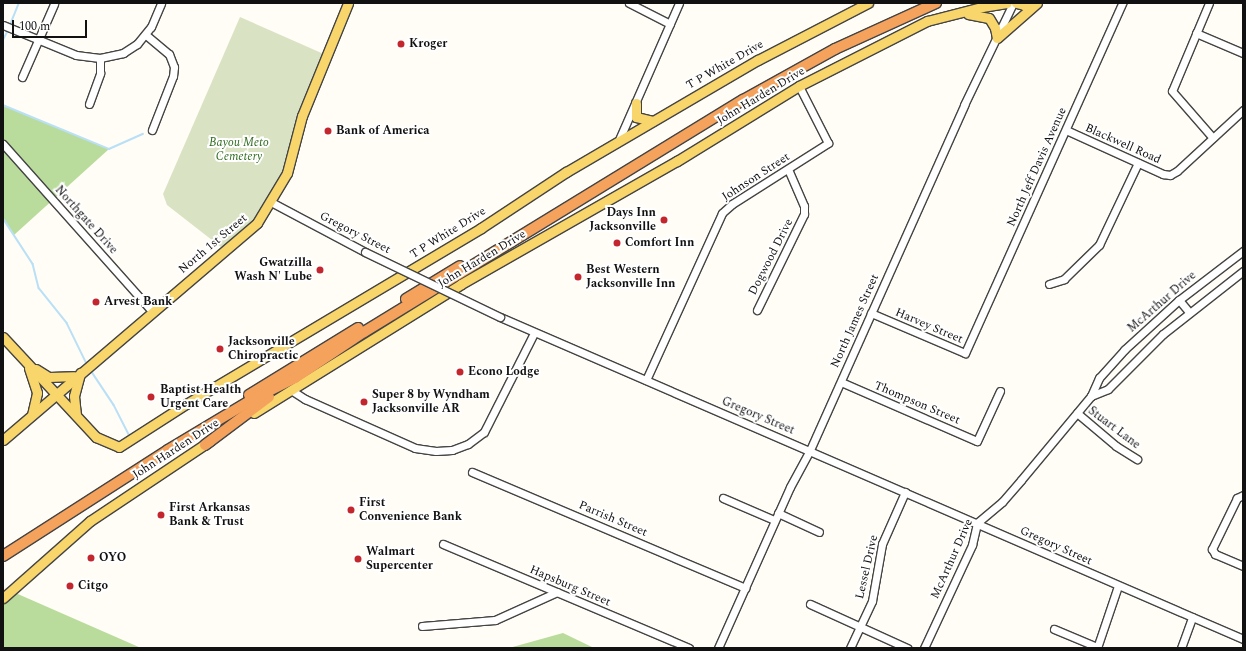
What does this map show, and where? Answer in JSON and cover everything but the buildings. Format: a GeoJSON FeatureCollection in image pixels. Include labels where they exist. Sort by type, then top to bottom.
{"type":"FeatureCollection","features":[{"type":"Feature","properties":{"kind":"highway"},"geometry":{"type":"LineString","coordinates":[[3,552],[123,472],[774,76],[855,32],[922,3]]}},
{"type":"Feature","properties":{"kind":"highway"},"geometry":{"type":"LineString","coordinates":[[205,445],[295,378],[364,332],[749,97],[834,49],[936,3]]}},
{"type":"Feature","properties":{"kind":"highway"},"geometry":{"type":"LineString","coordinates":[[3,556],[168,450],[255,398],[295,378]]}},
{"type":"Feature","properties":{"kind":"main road","name":"North 1st Street"},"geometry":{"type":"LineString","coordinates":[[3,440],[78,373],[251,230],[271,202],[291,162],[302,116],[348,3]]}},
{"type":"Feature","properties":{"kind":"main road","name":"T P White Drive"},"geometry":{"type":"LineString","coordinates":[[28,364],[54,394],[96,437],[119,447],[186,404],[481,228],[544,185],[758,60],[868,3]]}},
{"type":"Feature","properties":{"kind":"main road","name":"John Harden Drive"},"geometry":{"type":"LineString","coordinates":[[3,598],[90,521],[291,390],[461,284],[677,161],[799,86],[914,26],[1007,3]]}},
{"type":"Feature","properties":{"kind":"main road"},"geometry":{"type":"LineString","coordinates":[[1014,3],[1024,5],[1036,3]]}},
{"type":"Feature","properties":{"kind":"main road"},"geometry":{"type":"LineString","coordinates":[[997,38],[1036,3]]}},
{"type":"Feature","properties":{"kind":"main road"},"geometry":{"type":"LineString","coordinates":[[958,14],[978,14],[989,18],[995,28],[997,38]]}},
{"type":"Feature","properties":{"kind":"main road"},"geometry":{"type":"LineString","coordinates":[[636,103],[636,117],[643,120],[654,121]]}},
{"type":"Feature","properties":{"kind":"main road"},"geometry":{"type":"LineString","coordinates":[[3,337],[28,364],[49,377],[78,373],[74,396],[77,416]]}},
{"type":"Feature","properties":{"kind":"main road"},"geometry":{"type":"LineString","coordinates":[[28,364],[36,393],[32,414]]}},
{"type":"Feature","properties":{"kind":"street"},"geometry":{"type":"LineString","coordinates":[[3,25],[38,41],[76,55],[100,58],[122,53],[146,35],[161,3]]}},
{"type":"Feature","properties":{"kind":"street"},"geometry":{"type":"LineString","coordinates":[[629,3],[670,24]]}},
{"type":"Feature","properties":{"kind":"street"},"geometry":{"type":"LineString","coordinates":[[618,142],[679,3]]}},
{"type":"Feature","properties":{"kind":"street","name":"North James Street"},"geometry":{"type":"LineString","coordinates":[[718,648],[776,517],[810,450],[841,382],[964,105],[1014,3]]}},
{"type":"Feature","properties":{"kind":"street","name":"North Jeff Davis Avenue"},"geometry":{"type":"LineString","coordinates":[[972,340],[1122,3]]}},
{"type":"Feature","properties":{"kind":"street"},"geometry":{"type":"LineString","coordinates":[[1209,3],[1172,91],[1213,138]]}},
{"type":"Feature","properties":{"kind":"street"},"geometry":{"type":"LineString","coordinates":[[22,77],[54,4]]}},
{"type":"Feature","properties":{"kind":"street"},"geometry":{"type":"LineString","coordinates":[[1196,33],[1243,53]]}},
{"type":"Feature","properties":{"kind":"street"},"geometry":{"type":"LineString","coordinates":[[146,35],[169,54],[174,67],[173,76],[152,130]]}},
{"type":"Feature","properties":{"kind":"street"},"geometry":{"type":"LineString","coordinates":[[89,104],[100,73],[100,58]]}},
{"type":"Feature","properties":{"kind":"street","name":"Johnson Street"},"geometry":{"type":"LineString","coordinates":[[646,380],[718,219],[732,204],[828,144],[799,86]]}},
{"type":"Feature","properties":{"kind":"street","name":"Blackwell Road"},"geometry":{"type":"LineString","coordinates":[[1066,130],[1163,174],[1174,174],[1243,110]]}},
{"type":"Feature","properties":{"kind":"street","name":"Northgate Drive"},"geometry":{"type":"LineString","coordinates":[[3,144],[152,311]]}},
{"type":"Feature","properties":{"kind":"street"},"geometry":{"type":"LineString","coordinates":[[1049,284],[1064,279],[1099,246],[1138,163]]}},
{"type":"Feature","properties":{"kind":"street","name":"Dogwood Drive"},"geometry":{"type":"LineString","coordinates":[[757,310],[804,214],[804,206],[788,170]]}},
{"type":"Feature","properties":{"kind":"street","name":"Gregory Street"},"geometry":{"type":"LineString","coordinates":[[271,202],[365,252],[534,333],[810,450],[1118,586],[1243,639]]}},
{"type":"Feature","properties":{"kind":"street","name":"McArthur Drive"},"geometry":{"type":"LineString","coordinates":[[924,648],[972,545],[978,523],[1002,502],[1077,413],[1091,396],[1096,382],[1108,366],[1179,300],[1243,251]]}},
{"type":"Feature","properties":{"kind":"street","name":"McArthur Drive"},"geometry":{"type":"LineString","coordinates":[[1091,396],[1108,389],[1189,312],[1243,271]]}},
{"type":"Feature","properties":{"kind":"street"},"geometry":{"type":"LineString","coordinates":[[1179,300],[1189,312]]}},
{"type":"Feature","properties":{"kind":"street","name":"Harvey Street"},"geometry":{"type":"LineString","coordinates":[[871,313],[966,353],[972,340]]}},
{"type":"Feature","properties":{"kind":"street"},"geometry":{"type":"LineString","coordinates":[[291,390],[305,399],[415,448],[436,451],[462,447],[484,432],[534,333]]}},
{"type":"Feature","properties":{"kind":"street","name":"Thompson Street"},"geometry":{"type":"LineString","coordinates":[[841,382],[977,441],[1000,391]]}},
{"type":"Feature","properties":{"kind":"street","name":"Stuart Lane"},"geometry":{"type":"LineString","coordinates":[[1077,413],[1116,446],[1137,459]]}},
{"type":"Feature","properties":{"kind":"street","name":"Parrish Street"},"geometry":{"type":"LineString","coordinates":[[472,472],[745,588]]}},
{"type":"Feature","properties":{"kind":"street","name":"Lessel Drive"},"geometry":{"type":"LineString","coordinates":[[850,648],[875,590],[882,544],[905,492]]}},
{"type":"Feature","properties":{"kind":"street"},"geometry":{"type":"LineString","coordinates":[[1243,495],[1237,498],[1212,549],[1215,554],[1243,566]]}},
{"type":"Feature","properties":{"kind":"street"},"geometry":{"type":"LineString","coordinates":[[724,498],[819,532]]}},
{"type":"Feature","properties":{"kind":"street","name":"Hapsburg Street"},"geometry":{"type":"LineString","coordinates":[[443,544],[689,648]]}},
{"type":"Feature","properties":{"kind":"street"},"geometry":{"type":"LineString","coordinates":[[1054,629],[1097,647],[1118,586]]}},
{"type":"Feature","properties":{"kind":"street"},"geometry":{"type":"LineString","coordinates":[[422,626],[495,620],[558,592]]}},
{"type":"Feature","properties":{"kind":"street"},"geometry":{"type":"LineString","coordinates":[[810,604],[908,648]]}},
{"type":"Feature","properties":{"kind":"street"},"geometry":{"type":"LineString","coordinates":[[1181,648],[1192,618]]}},
{"type":"Feature","properties":{"kind":"green space","name":"Bayou Meto Cemetery"},"geometry":{"type":"Polygon","coordinates":[[[240,17],[326,55],[295,151],[263,216],[226,251],[167,205],[163,194],[240,17]]]}},
{"type":"Feature","properties":{"kind":"green space"},"geometry":{"type":"Polygon","coordinates":[[[3,105],[109,149],[14,235],[3,218],[3,105]]]}},
{"type":"Feature","properties":{"kind":"green space"},"geometry":{"type":"Polygon","coordinates":[[[11,591],[141,648],[3,648],[3,598],[11,591]]]}},
{"type":"Feature","properties":{"kind":"green space"},"geometry":{"type":"Polygon","coordinates":[[[563,633],[594,648],[509,648],[563,633]]]}},
{"type":"Feature","properties":{"kind":"waterway"},"geometry":{"type":"LineString","coordinates":[[10,25],[19,3]]}},
{"type":"Feature","properties":{"kind":"waterway"},"geometry":{"type":"LineString","coordinates":[[3,40],[7,32]]}},
{"type":"Feature","properties":{"kind":"waterway"},"geometry":{"type":"LineString","coordinates":[[3,105],[109,149],[143,134]]}},
{"type":"Feature","properties":{"kind":"waterway"},"geometry":{"type":"LineString","coordinates":[[3,218],[33,264],[39,288],[67,323],[87,364]]}},
{"type":"Feature","properties":{"kind":"waterway"},"geometry":{"type":"LineString","coordinates":[[90,369],[114,405],[130,436]]}},
{"type":"Feature","properties":{"kind":"place","name":"Kroger"},"geometry":{"type":"Point","coordinates":[401,44]}},
{"type":"Feature","properties":{"kind":"place","name":"Bank of America"},"geometry":{"type":"Point","coordinates":[328,131]}},
{"type":"Feature","properties":{"kind":"place","name":"Days Inn Jacksonville"},"geometry":{"type":"Point","coordinates":[664,220]}},
{"type":"Feature","properties":{"kind":"place","name":"Comfort Inn"},"geometry":{"type":"Point","coordinates":[617,243]}},
{"type":"Feature","properties":{"kind":"place","name":"Gwatzilla Wash N' Lube"},"geometry":{"type":"Point","coordinates":[320,270]}},
{"type":"Feature","properties":{"kind":"place","name":"Best Western Jacksonville Inn"},"geometry":{"type":"Point","coordinates":[578,277]}},
{"type":"Feature","properties":{"kind":"place","name":"Arvest Bank"},"geometry":{"type":"Point","coordinates":[96,302]}},
{"type":"Feature","properties":{"kind":"place","name":"Jacksonville Chiropractic"},"geometry":{"type":"Point","coordinates":[220,349]}},
{"type":"Feature","properties":{"kind":"place","name":"Econo Lodge"},"geometry":{"type":"Point","coordinates":[460,372]}},
{"type":"Feature","properties":{"kind":"place","name":"Baptist Health Urgent Care"},"geometry":{"type":"Point","coordinates":[151,397]}},
{"type":"Feature","properties":{"kind":"place","name":"Super 8 by Wyndham Jacksonville AR"},"geometry":{"type":"Point","coordinates":[364,402]}},
{"type":"Feature","properties":{"kind":"place","name":"First Convenience Bank"},"geometry":{"type":"Point","coordinates":[351,510]}},
{"type":"Feature","properties":{"kind":"place","name":"First Arkansas Bank & Trust"},"geometry":{"type":"Point","coordinates":[161,515]}},
{"type":"Feature","properties":{"kind":"place","name":"OYO"},"geometry":{"type":"Point","coordinates":[91,558]}},
{"type":"Feature","properties":{"kind":"place","name":"Walmart Supercenter"},"geometry":{"type":"Point","coordinates":[358,559]}},
{"type":"Feature","properties":{"kind":"place","name":"Citgo"},"geometry":{"type":"Point","coordinates":[70,586]}}]}
